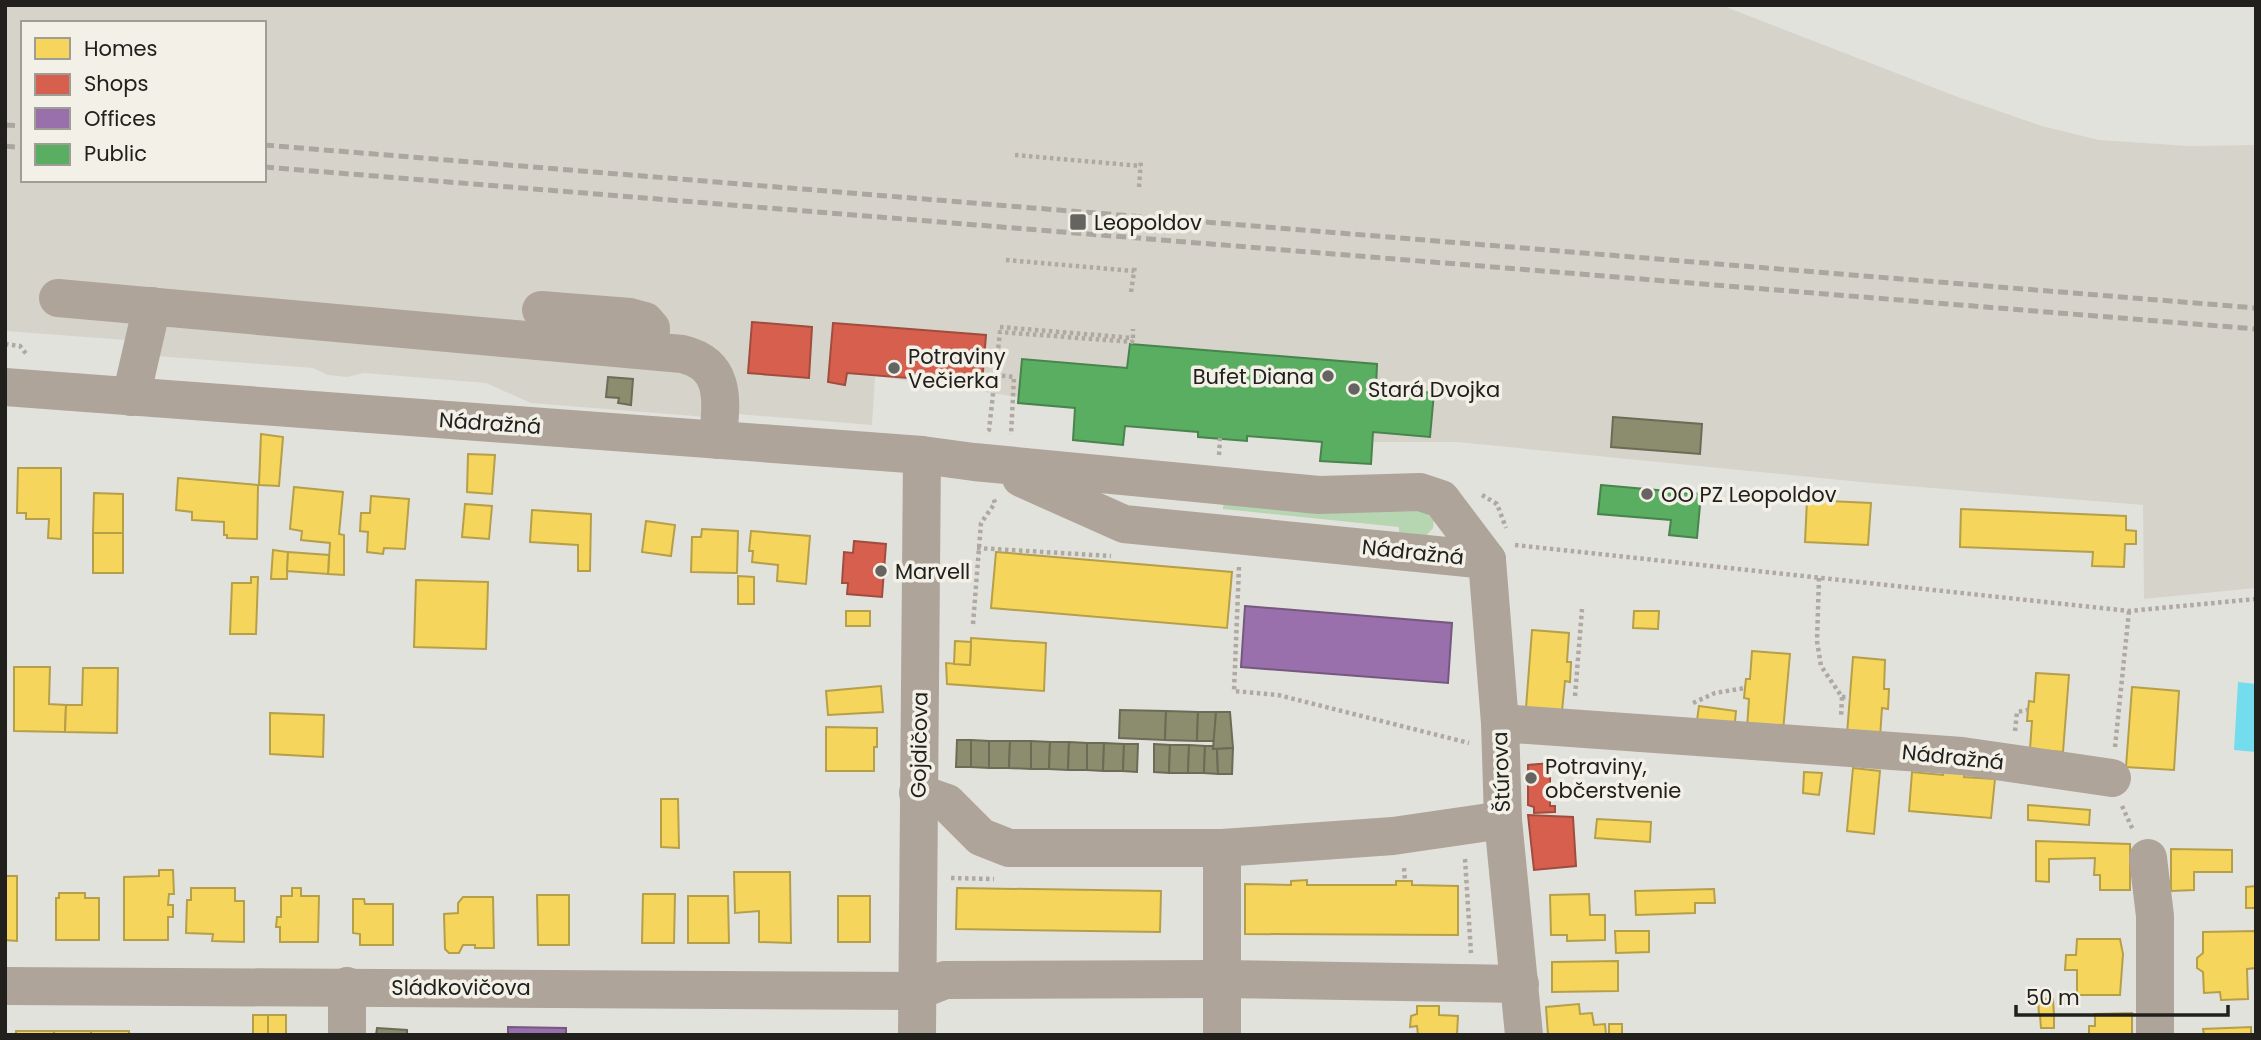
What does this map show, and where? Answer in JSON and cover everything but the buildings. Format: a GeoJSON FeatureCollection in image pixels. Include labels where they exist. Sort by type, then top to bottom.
{"type":"FeatureCollection","features":[{"type":"Feature","properties":{"kind":"street"},"geometry":{"type":"LineString","coordinates":[[58,298],[682,354],[706,363],[716,377],[720,393],[718,440]]}},
{"type":"Feature","properties":{"kind":"street"},"geometry":{"type":"LineString","coordinates":[[131,397],[152,306]]}},
{"type":"Feature","properties":{"kind":"street"},"geometry":{"type":"LineString","coordinates":[[541,310],[630,317],[645,321],[650,328],[650,351]]}},
{"type":"Feature","properties":{"kind":"street","name":"Nádražná"},"geometry":{"type":"LineString","coordinates":[[5,387],[922,455],[1319,495],[1420,492],[1441,499],[1487,560]]}},
{"type":"Feature","properties":{"kind":"street","name":"Gojdičova"},"geometry":{"type":"LineString","coordinates":[[917,1035],[922,455]]}},
{"type":"Feature","properties":{"kind":"street","name":"Nádražná"},"geometry":{"type":"LineString","coordinates":[[985,462],[1124,524],[1487,560]]}},
{"type":"Feature","properties":{"kind":"street","name":"Štúrova"},"geometry":{"type":"LineString","coordinates":[[1487,560],[1490,734],[1503,820],[1524,1035]]}},
{"type":"Feature","properties":{"kind":"street","name":"Nádražná"},"geometry":{"type":"LineString","coordinates":[[1490,734],[1573,728],[1962,756],[2112,778]]}},
{"type":"Feature","properties":{"kind":"street"},"geometry":{"type":"LineString","coordinates":[[918,793],[947,803],[981,837],[1009,848],[1222,848],[1393,836],[1503,820]]}},
{"type":"Feature","properties":{"kind":"street"},"geometry":{"type":"LineString","coordinates":[[1222,848],[1222,1035]]}},
{"type":"Feature","properties":{"kind":"street"},"geometry":{"type":"LineString","coordinates":[[2148,859],[2155,916],[2155,1035]]}},
{"type":"Feature","properties":{"kind":"street"},"geometry":{"type":"LineString","coordinates":[[917,991],[945,980],[1221,979],[1520,984]]}},
{"type":"Feature","properties":{"kind":"street","name":"Sládkovičova"},"geometry":{"type":"LineString","coordinates":[[5,986],[917,991]]}},
{"type":"Feature","properties":{"kind":"street"},"geometry":{"type":"LineString","coordinates":[[346,1035],[347,986]]}},
{"type":"Feature","properties":{"kind":"path"},"geometry":{"type":"LineString","coordinates":[[1015,155],[1141,163],[1139,187]]}},
{"type":"Feature","properties":{"kind":"path"},"geometry":{"type":"LineString","coordinates":[[1006,260],[1134,268],[1131,292]]}},
{"type":"Feature","properties":{"kind":"path"},"geometry":{"type":"LineString","coordinates":[[1000,327],[1133,338]]}},
{"type":"Feature","properties":{"kind":"path"},"geometry":{"type":"LineString","coordinates":[[973,624],[981,523],[995,503],[985,462],[1000,332],[1132,342],[1133,329]]}},
{"type":"Feature","properties":{"kind":"path"},"geometry":{"type":"LineString","coordinates":[[5,344],[20,346]]}},
{"type":"Feature","properties":{"kind":"path"},"geometry":{"type":"LineString","coordinates":[[985,462],[1011,437],[1014,377],[995,375]]}},
{"type":"Feature","properties":{"kind":"path"},"geometry":{"type":"LineString","coordinates":[[1487,560],[1513,545],[2129,611],[2256,599]]}},
{"type":"Feature","properties":{"kind":"path"},"geometry":{"type":"LineString","coordinates":[[977,548],[1119,556]]}},
{"type":"Feature","properties":{"kind":"path"},"geometry":{"type":"LineString","coordinates":[[1239,566],[1234,691],[1278,695],[1490,734]]}},
{"type":"Feature","properties":{"kind":"path"},"geometry":{"type":"LineString","coordinates":[[1819,578],[1817,641],[1821,666],[1842,696],[1838,747]]}},
{"type":"Feature","properties":{"kind":"path"},"geometry":{"type":"LineString","coordinates":[[1573,728],[1574,672],[1582,609]]}},
{"type":"Feature","properties":{"kind":"path"},"geometry":{"type":"LineString","coordinates":[[2129,611],[2112,778],[2125,813],[2148,859]]}},
{"type":"Feature","properties":{"kind":"path"},"geometry":{"type":"LineString","coordinates":[[1842,696],[1850,697]]}},
{"type":"Feature","properties":{"kind":"path"},"geometry":{"type":"LineString","coordinates":[[1404,867],[1405,881]]}},
{"type":"Feature","properties":{"kind":"path"},"geometry":{"type":"LineString","coordinates":[[995,879],[995,888]]}},
{"type":"Feature","properties":{"kind":"shaded area"},"geometry":{"type":"Polygon","coordinates":[[[5,5],[1721,5],[1958,97],[2042,126],[2099,140],[2190,146],[2256,145],[2256,588],[2144,599],[2143,505],[1870,483],[1457,442],[1322,442],[875,376],[872,425],[737,414],[706,417],[531,403],[486,383],[364,373],[347,377],[328,375],[313,368],[156,356],[126,340],[5,331],[5,5]]]}},
{"type":"Feature","properties":{"kind":"green space"},"geometry":{"type":"Polygon","coordinates":[[[1224,498],[1411,501],[1434,519],[1433,528],[1425,537],[1399,533],[1399,527],[1223,509],[1224,498]]]}},
{"type":"Feature","properties":{"kind":"water"},"geometry":{"type":"Polygon","coordinates":[[[2238,682],[2256,684],[2256,752],[2234,750],[2238,682]]]}},
{"type":"Feature","properties":{"kind":"railway"},"geometry":{"type":"LineString","coordinates":[[5,125],[21,126]]}},
{"type":"Feature","properties":{"kind":"railway"},"geometry":{"type":"LineString","coordinates":[[266,145],[2256,308]]}},
{"type":"Feature","properties":{"kind":"railway"},"geometry":{"type":"LineString","coordinates":[[5,146],[21,148]]}},
{"type":"Feature","properties":{"kind":"railway"},"geometry":{"type":"LineString","coordinates":[[266,167],[2256,329]]}},
{"type":"Feature","properties":{"kind":"place","name":"Leopoldov"},"geometry":{"type":"Point","coordinates":[1078,222]}},
{"type":"Feature","properties":{"kind":"place","name":"Potraviny Večierka"},"geometry":{"type":"Point","coordinates":[894,368]}},
{"type":"Feature","properties":{"kind":"place","name":"Bufet Diana"},"geometry":{"type":"Point","coordinates":[1328,376]}},
{"type":"Feature","properties":{"kind":"place","name":"Stará Dvojka"},"geometry":{"type":"Point","coordinates":[1354,389]}},
{"type":"Feature","properties":{"kind":"place","name":"OO PZ Leopoldov"},"geometry":{"type":"Point","coordinates":[1647,494]}},
{"type":"Feature","properties":{"kind":"place","name":"Marvell"},"geometry":{"type":"Point","coordinates":[881,571]}},
{"type":"Feature","properties":{"kind":"place","name":"Potraviny, občerstvenie"},"geometry":{"type":"Point","coordinates":[1531,778]}}]}
